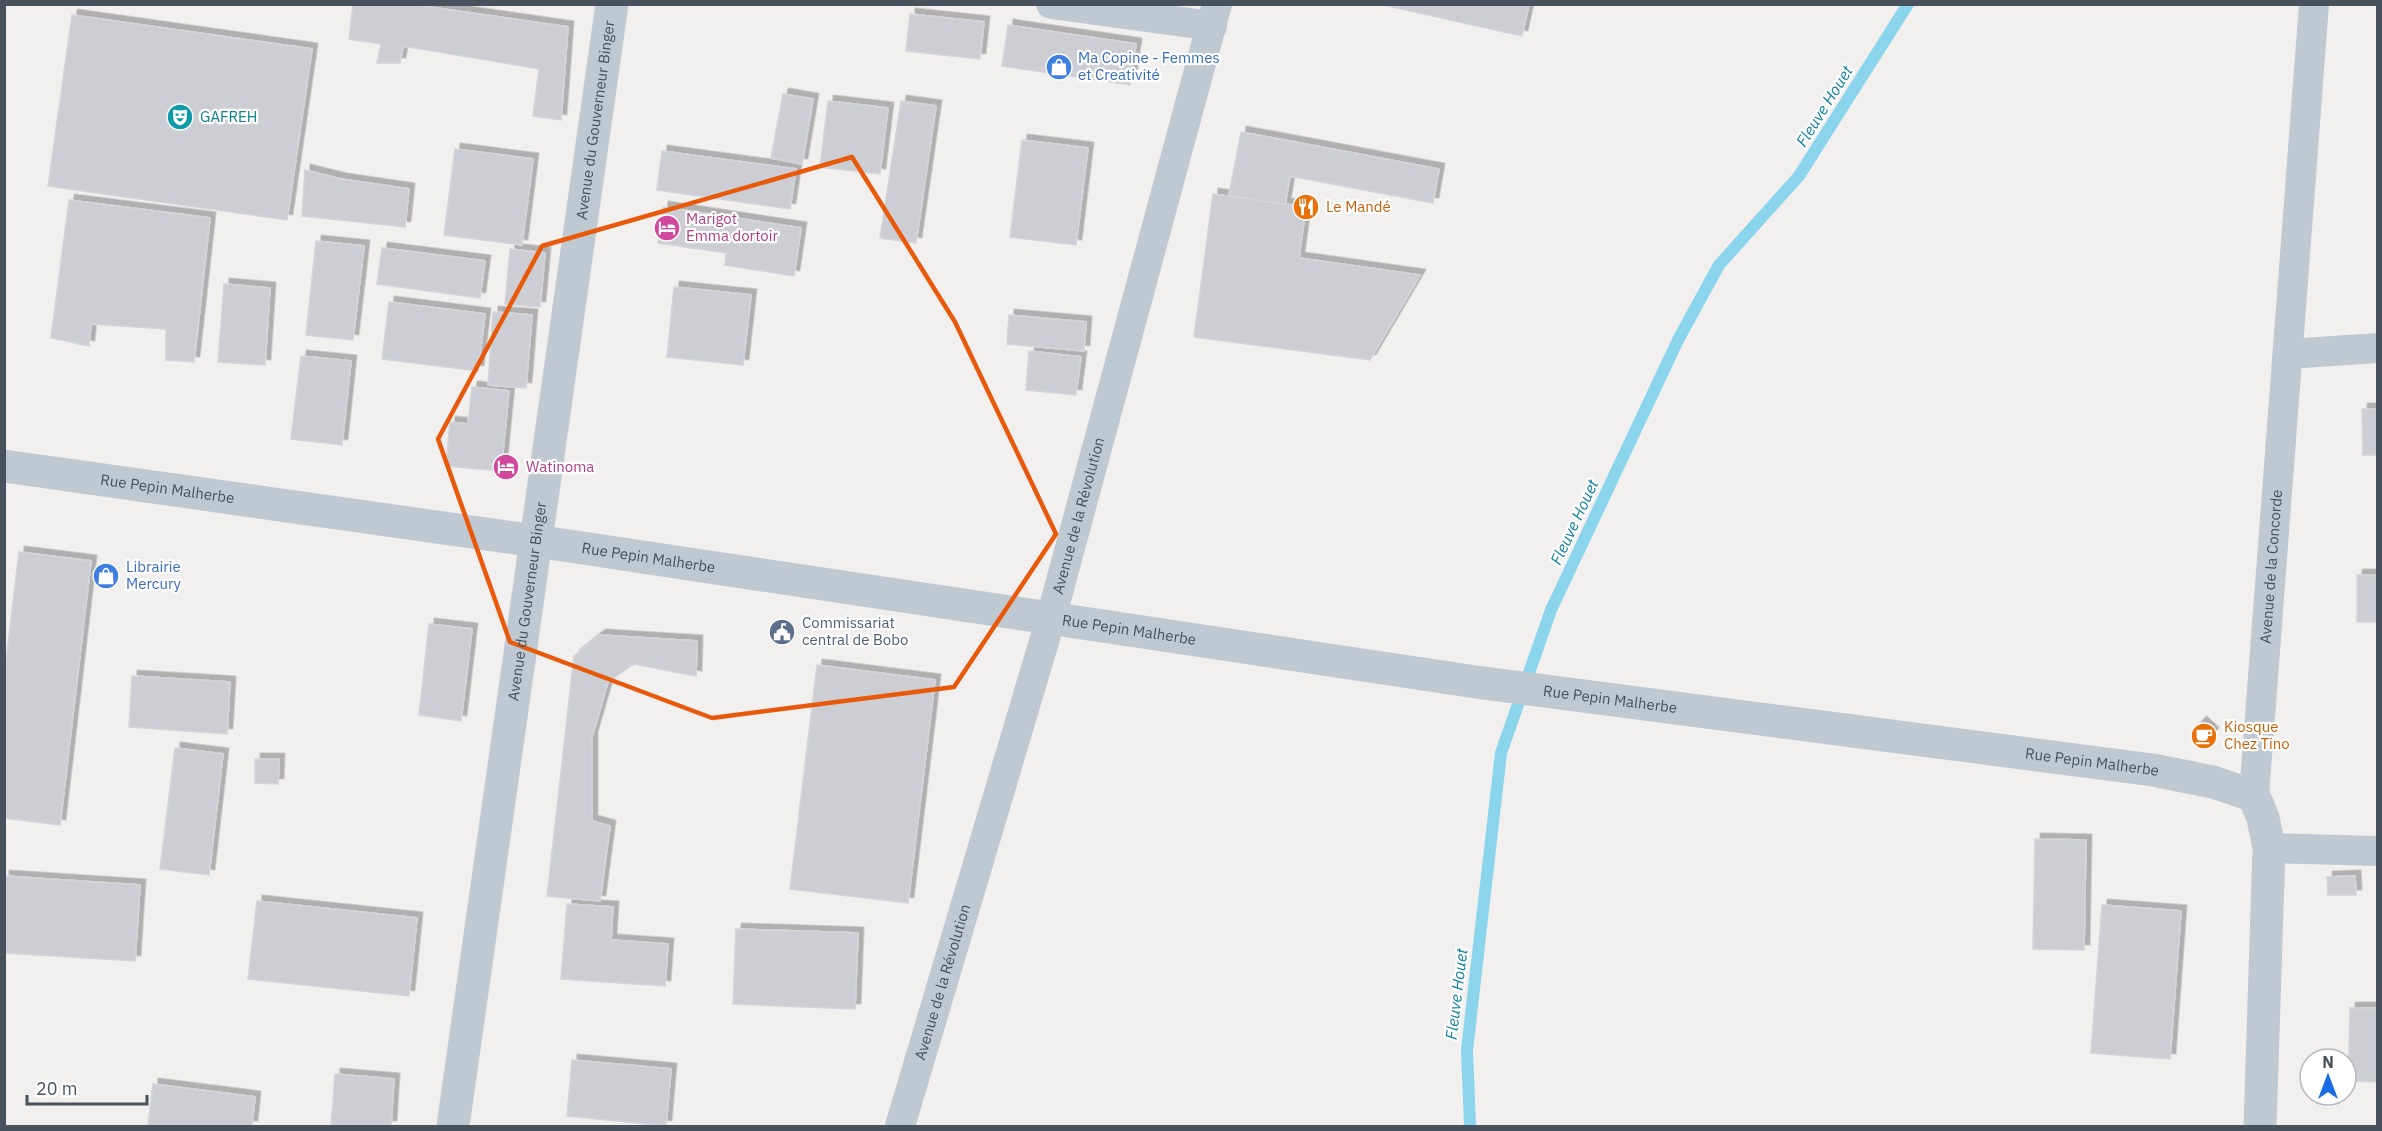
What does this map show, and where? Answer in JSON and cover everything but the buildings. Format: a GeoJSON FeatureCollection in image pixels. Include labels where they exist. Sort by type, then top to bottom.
{"type":"FeatureCollection","features":[{"type":"Feature","properties":{"kind":"street","name":"Avenue du Gouverneur Binger"},"geometry":{"type":"LineString","coordinates":[[453,1126],[612,4]]}},
{"type":"Feature","properties":{"kind":"street"},"geometry":{"type":"LineString","coordinates":[[1051,4],[1215,15]]}},
{"type":"Feature","properties":{"kind":"street","name":"Avenue de la Concorde"},"geometry":{"type":"LineString","coordinates":[[2260,1126],[2269,848],[2263,818],[2254,796],[2314,4]]}},
{"type":"Feature","properties":{"kind":"street","name":"Avenue de la Révolution"},"geometry":{"type":"LineString","coordinates":[[900,1126],[1051,618],[1215,15]]}},
{"type":"Feature","properties":{"kind":"street"},"geometry":{"type":"LineString","coordinates":[[2288,354],[2378,348]]}},
{"type":"Feature","properties":{"kind":"street","name":"Rue Pepin Malherbe"},"geometry":{"type":"LineString","coordinates":[[4,466],[536,541],[1476,682],[2153,770],[2212,782],[2254,796]]}},
{"type":"Feature","properties":{"kind":"street"},"geometry":{"type":"LineString","coordinates":[[2269,848],[2378,851]]}},
{"type":"Feature","properties":{"kind":"highlighted area"},"geometry":{"type":"Polygon","coordinates":[[[852,157],[955,322],[1056,534],[954,687],[712,718],[510,642],[438,439],[542,246],[852,157]]]}},
{"type":"Feature","properties":{"kind":"waterway","name":"Fleuve Houet"},"geometry":{"type":"LineString","coordinates":[[1470,1126],[1467,1050],[1501,753],[1551,610],[1678,340],[1719,265],[1799,176],[1908,4]]}},
{"type":"Feature","properties":{"kind":"place","name":"Ma Copine - Femmes et Creativité"},"geometry":{"type":"Point","coordinates":[1059,67]}},
{"type":"Feature","properties":{"kind":"place","name":"GAFREH"},"geometry":{"type":"Point","coordinates":[180,117]}},
{"type":"Feature","properties":{"kind":"place","name":"Le Mandé"},"geometry":{"type":"Point","coordinates":[1306,207]}},
{"type":"Feature","properties":{"kind":"place","name":"Marigot Emma dortoir"},"geometry":{"type":"Point","coordinates":[667,228]}},
{"type":"Feature","properties":{"kind":"place","name":"Watinoma"},"geometry":{"type":"Point","coordinates":[506,467]}},
{"type":"Feature","properties":{"kind":"place","name":"Librairie Mercury"},"geometry":{"type":"Point","coordinates":[106,576]}},
{"type":"Feature","properties":{"kind":"place","name":"Commissariat central de Bobo"},"geometry":{"type":"Point","coordinates":[782,632]}},
{"type":"Feature","properties":{"kind":"place","name":"Kiosque Chez Tino"},"geometry":{"type":"Point","coordinates":[2204,736]}}]}
